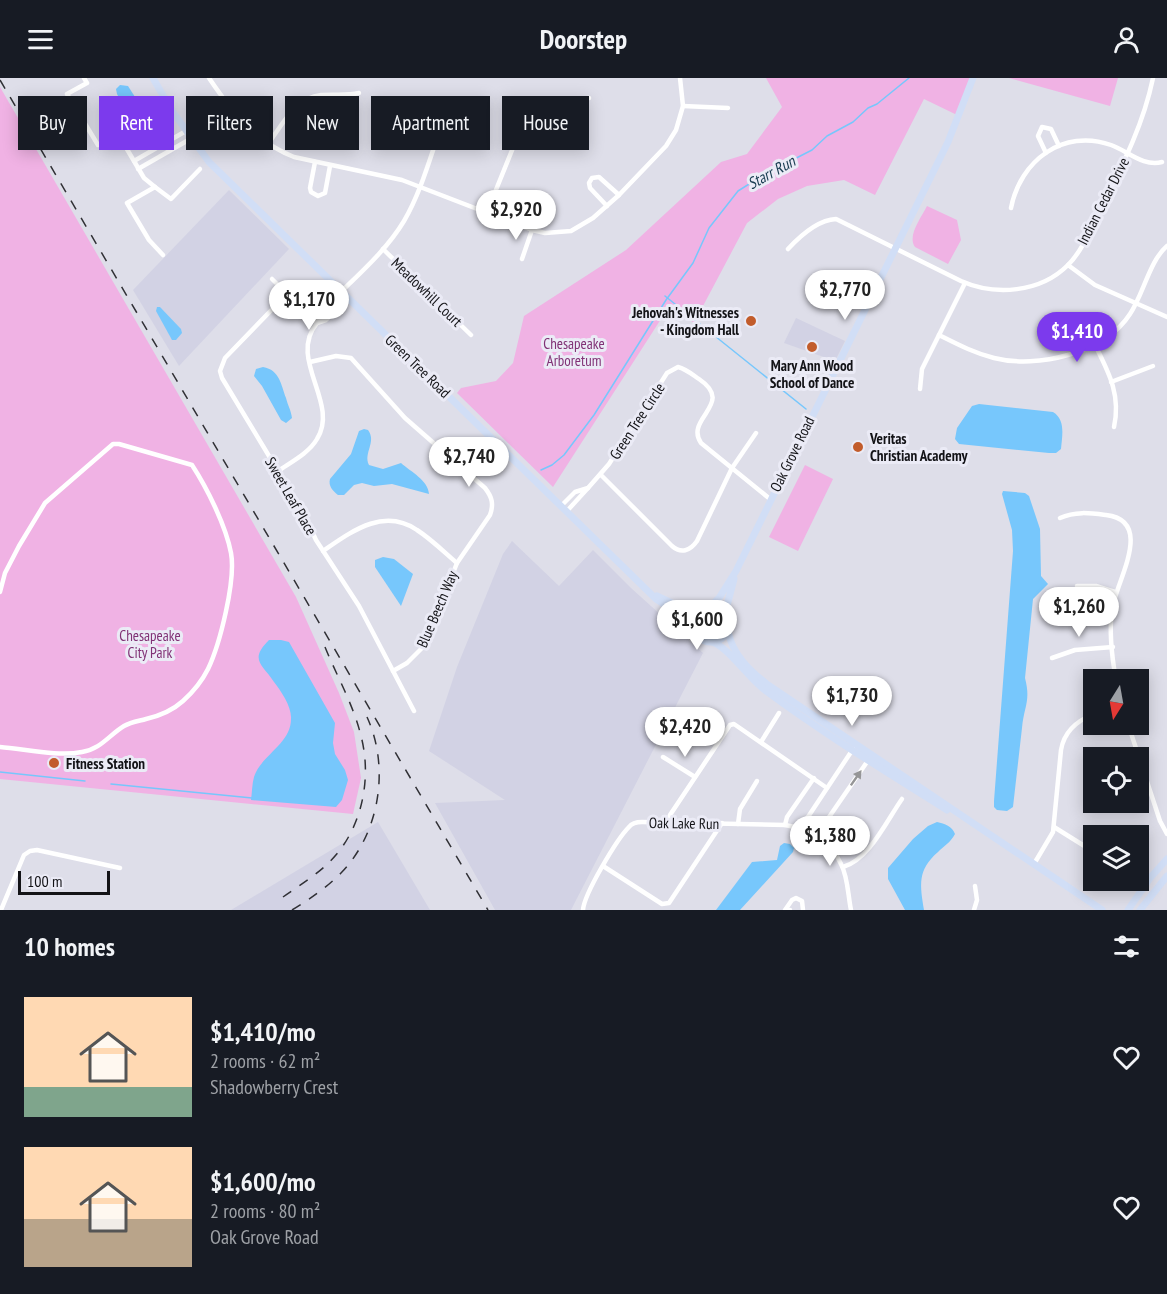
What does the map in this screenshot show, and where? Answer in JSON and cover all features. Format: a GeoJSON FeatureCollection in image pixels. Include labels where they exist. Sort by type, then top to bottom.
{"type":"FeatureCollection","features":[{"type":"Feature","properties":{"kind":"street"},"geometry":{"type":"LineString","coordinates":[[84,78],[87,83],[67,94],[98,145],[118,134],[144,178],[171,199],[200,169]]}},
{"type":"Feature","properties":{"kind":"street","name":"Green Tree Road"},"geometry":{"type":"LineString","coordinates":[[153,78],[186,131]]}},
{"type":"Feature","properties":{"kind":"street"},"geometry":{"type":"LineString","coordinates":[[209,78],[223,96]]}},
{"type":"Feature","properties":{"kind":"street"},"geometry":{"type":"LineString","coordinates":[[273,148],[294,158],[383,175],[532,230],[545,233],[571,231],[607,206],[666,146],[676,130],[683,106],[680,78]]}},
{"type":"Feature","properties":{"kind":"street","name":"Oak Grove Road"},"geometry":{"type":"LineString","coordinates":[[711,606],[719,598],[736,571],[957,122],[973,78]]}},
{"type":"Feature","properties":{"kind":"street","name":"Indian Cedar Drive"},"geometry":{"type":"LineString","coordinates":[[788,249],[804,234],[826,220],[833,219],[896,247],[965,283],[983,289],[1017,289],[1045,280],[1068,265],[1086,240],[1140,128],[1153,78]]}},
{"type":"Feature","properties":{"kind":"street"},"geometry":{"type":"LineString","coordinates":[[273,137],[287,117],[302,102],[322,95],[341,96],[359,93]]}},
{"type":"Feature","properties":{"kind":"street"},"geometry":{"type":"LineString","coordinates":[[487,212],[519,134],[528,124],[564,103],[590,98]]}},
{"type":"Feature","properties":{"kind":"street"},"geometry":{"type":"LineString","coordinates":[[683,106],[728,108]]}},
{"type":"Feature","properties":{"kind":"street"},"geometry":{"type":"LineString","coordinates":[[1046,153],[1038,136],[1042,127],[1051,129],[1059,146]]}},
{"type":"Feature","properties":{"kind":"street"},"geometry":{"type":"LineString","coordinates":[[134,161],[186,131]]}},
{"type":"Feature","properties":{"kind":"street"},"geometry":{"type":"LineString","coordinates":[[138,169],[186,141]]}},
{"type":"Feature","properties":{"kind":"street"},"geometry":{"type":"LineString","coordinates":[[1011,208],[1024,173],[1033,163],[1059,146],[1096,141],[1110,145],[1145,162],[1162,162]]}},
{"type":"Feature","properties":{"kind":"street","name":"Green Tree Road"},"geometry":{"type":"LineString","coordinates":[[200,150],[209,162],[662,604],[687,619],[692,626]]}},
{"type":"Feature","properties":{"kind":"street"},"geometry":{"type":"LineString","coordinates":[[278,471],[313,446],[322,427],[322,410],[310,363],[308,337],[320,314],[383,249],[404,220],[432,150]]}},
{"type":"Feature","properties":{"kind":"street"},"geometry":{"type":"LineString","coordinates":[[315,162],[310,188],[311,192],[318,196],[325,193],[330,166]]}},
{"type":"Feature","properties":{"kind":"street"},"geometry":{"type":"LineString","coordinates":[[607,206],[590,188],[589,183],[592,178],[599,177],[619,195]]}},
{"type":"Feature","properties":{"kind":"street"},"geometry":{"type":"LineString","coordinates":[[155,187],[127,203],[149,240],[163,255]]}},
{"type":"Feature","properties":{"kind":"street"},"geometry":{"type":"LineString","coordinates":[[522,259],[532,230]]}},
{"type":"Feature","properties":{"kind":"street"},"geometry":{"type":"LineString","coordinates":[[939,334],[980,355],[1016,362],[1053,358],[1095,345],[1115,332],[1129,316],[1137,304],[1156,260],[1167,246]]}},
{"type":"Feature","properties":{"kind":"street","name":"Meadowhill Court"},"geometry":{"type":"LineString","coordinates":[[383,249],[471,335]]}},
{"type":"Feature","properties":{"kind":"street"},"geometry":{"type":"LineString","coordinates":[[1068,265],[1095,285],[1167,317]]}},
{"type":"Feature","properties":{"kind":"street"},"geometry":{"type":"LineString","coordinates":[[272,279],[317,323]]}},
{"type":"Feature","properties":{"kind":"street"},"geometry":{"type":"LineString","coordinates":[[920,389],[922,369],[965,283]]}},
{"type":"Feature","properties":{"kind":"street","name":"Sweet Leaf Place"},"geometry":{"type":"LineString","coordinates":[[287,294],[225,358],[220,371],[225,385],[304,514],[316,540],[359,606],[414,711]]}},
{"type":"Feature","properties":{"kind":"street"},"geometry":{"type":"LineString","coordinates":[[317,323],[326,320],[348,298]]}},
{"type":"Feature","properties":{"kind":"street"},"geometry":{"type":"LineString","coordinates":[[1095,345],[1111,382],[1117,403],[1114,427]]}},
{"type":"Feature","properties":{"kind":"street","name":"Blue Beech Way"},"geometry":{"type":"LineString","coordinates":[[310,363],[336,356],[351,357],[405,418],[485,488],[492,501],[493,508],[490,515],[457,563],[424,646],[407,663],[393,671]]}},
{"type":"Feature","properties":{"kind":"street"},"geometry":{"type":"LineString","coordinates":[[1111,382],[1153,366]]}},
{"type":"Feature","properties":{"kind":"street","name":"Green Tree Circle"},"geometry":{"type":"LineString","coordinates":[[564,508],[601,475],[667,373],[678,367],[707,384],[712,392],[712,401],[698,429],[697,434],[701,442],[770,499]]}},
{"type":"Feature","properties":{"kind":"street","name":"Green Tree Circle"},"geometry":{"type":"LineString","coordinates":[[601,475],[672,546],[679,551],[685,551],[697,541],[732,468],[756,433]]}},
{"type":"Feature","properties":{"kind":"street"},"geometry":{"type":"LineString","coordinates":[[0,592],[5,573],[45,503],[95,462],[107,448],[119,444],[192,465],[217,515],[231,551],[229,592],[214,653],[207,671],[184,700],[163,713],[124,726],[94,749],[70,753],[0,747]]}},
{"type":"Feature","properties":{"kind":"street"},"geometry":{"type":"LineString","coordinates":[[1060,518],[1080,513],[1111,516],[1125,524],[1129,530],[1132,543],[1115,592],[1111,614],[1115,669]]}},
{"type":"Feature","properties":{"kind":"street"},"geometry":{"type":"LineString","coordinates":[[323,551],[364,525],[392,521],[416,529],[457,563]]}},
{"type":"Feature","properties":{"kind":"street","name":"Oak Grove Road"},"geometry":{"type":"LineString","coordinates":[[725,613],[736,571]]}},
{"type":"Feature","properties":{"kind":"street"},"geometry":{"type":"LineString","coordinates":[[1077,586],[1096,586],[1115,592]]}},
{"type":"Feature","properties":{"kind":"street","name":"Green Tree Road"},"geometry":{"type":"LineString","coordinates":[[648,590],[684,609],[699,610]]}},
{"type":"Feature","properties":{"kind":"street"},"geometry":{"type":"LineString","coordinates":[[728,631],[722,639],[706,642],[698,637],[692,626],[694,617],[699,610],[711,606],[719,608],[729,620],[728,631],[732,647],[755,674],[854,747]]}},
{"type":"Feature","properties":{"kind":"street"},"geometry":{"type":"LineString","coordinates":[[712,642],[723,647],[745,673],[766,692],[971,822],[1102,910]]}},
{"type":"Feature","properties":{"kind":"street"},"geometry":{"type":"LineString","coordinates":[[1052,658],[1075,650],[1113,647]]}},
{"type":"Feature","properties":{"kind":"street"},"geometry":{"type":"LineString","coordinates":[[761,742],[779,713]]}},
{"type":"Feature","properties":{"kind":"street"},"geometry":{"type":"LineString","coordinates":[[1034,864],[1051,837],[1054,827],[1062,744],[1074,725],[1083,720]]}},
{"type":"Feature","properties":{"kind":"street"},"geometry":{"type":"LineString","coordinates":[[668,822],[670,815],[732,724],[827,788]]}},
{"type":"Feature","properties":{"kind":"street"},"geometry":{"type":"LineString","coordinates":[[800,829],[854,747]]}},
{"type":"Feature","properties":{"kind":"street"},"geometry":{"type":"LineString","coordinates":[[663,757],[695,777]]}},
{"type":"Feature","properties":{"kind":"street"},"geometry":{"type":"LineString","coordinates":[[851,910],[843,867],[830,848],[816,836],[870,757]]}},
{"type":"Feature","properties":{"kind":"street"},"geometry":{"type":"LineString","coordinates":[[785,825],[787,817],[814,778]]}},
{"type":"Feature","properties":{"kind":"street"},"geometry":{"type":"LineString","coordinates":[[738,824],[740,809],[757,781]]}},
{"type":"Feature","properties":{"kind":"street"},"geometry":{"type":"LineString","coordinates":[[1149,787],[1160,821],[1167,834]]}},
{"type":"Feature","properties":{"kind":"street"},"geometry":{"type":"LineString","coordinates":[[843,867],[854,864],[865,853],[902,799]]}},
{"type":"Feature","properties":{"kind":"street","name":"Oak Lake Run"},"geometry":{"type":"LineString","coordinates":[[583,910],[584,901],[603,866],[631,825],[642,822],[668,822],[785,825],[816,836]]}},
{"type":"Feature","properties":{"kind":"street"},"geometry":{"type":"LineString","coordinates":[[603,866],[666,905],[723,824]]}},
{"type":"Feature","properties":{"kind":"street"},"geometry":{"type":"LineString","coordinates":[[1054,827],[1083,845]]}},
{"type":"Feature","properties":{"kind":"street"},"geometry":{"type":"LineString","coordinates":[[1,910],[24,855],[30,851],[37,850],[120,868]]}},
{"type":"Feature","properties":{"kind":"street"},"geometry":{"type":"LineString","coordinates":[[1128,910],[1150,878],[1167,859]]}},
{"type":"Feature","properties":{"kind":"street"},"geometry":{"type":"LineString","coordinates":[[1140,910],[1167,876]]}},
{"type":"Feature","properties":{"kind":"street"},"geometry":{"type":"LineString","coordinates":[[974,910],[977,900],[975,886]]}},
{"type":"Feature","properties":{"kind":"street"},"geometry":{"type":"LineString","coordinates":[[788,910],[792,900],[796,898],[802,901],[803,910]]}},
{"type":"Feature","properties":{"kind":"shaded area"},"geometry":{"type":"Polygon","coordinates":[[[229,190],[289,249],[179,366],[133,290],[229,190]]]}},
{"type":"Feature","properties":{"kind":"shaded area"},"geometry":{"type":"Polygon","coordinates":[[[796,318],[845,341],[835,361],[784,343],[796,318]]]}},
{"type":"Feature","properties":{"kind":"shaded area"},"geometry":{"type":"Polygon","coordinates":[[[512,541],[559,586],[593,550],[703,653],[571,910],[495,910],[435,803],[505,800],[429,751],[457,667],[503,554],[512,541]]]}},
{"type":"Feature","properties":{"kind":"shaded area"},"geometry":{"type":"Polygon","coordinates":[[[378,822],[430,910],[231,910],[378,822]]]}},
{"type":"Feature","properties":{"kind":"green space","name":"Chesapeake Arboretum"},"geometry":{"type":"Polygon","coordinates":[[[766,78],[970,78],[957,115],[924,99],[875,195],[844,180],[807,186],[778,199],[747,223],[694,323],[670,305],[553,487],[457,393],[461,388],[496,381],[513,363],[524,316],[626,250],[721,162],[747,154],[782,107],[766,78]]]}},
{"type":"Feature","properties":{"kind":"green space"},"geometry":{"type":"Polygon","coordinates":[[[1009,78],[1118,78],[1110,106],[1009,78]]]}},
{"type":"Feature","properties":{"kind":"green space","name":"Chesapeake City Park"},"geometry":{"type":"Polygon","coordinates":[[[0,87],[18,118],[18,150],[37,150],[296,597],[354,732],[361,778],[353,814],[0,779],[0,87]]]}},
{"type":"Feature","properties":{"kind":"green space"},"geometry":{"type":"Polygon","coordinates":[[[927,206],[957,220],[961,240],[948,264],[915,247],[913,243],[914,232],[927,206]]]}},
{"type":"Feature","properties":{"kind":"green space"},"geometry":{"type":"Polygon","coordinates":[[[805,465],[833,479],[798,551],[769,537],[805,465]]]}},
{"type":"Feature","properties":{"kind":"green space"},"geometry":{"type":"Polygon","coordinates":[[[711,612],[720,615],[723,624],[720,633],[711,636],[702,633],[699,624],[702,615],[711,612]]]}},
{"type":"Feature","properties":{"kind":"water"},"geometry":{"type":"Polygon","coordinates":[[[120,85],[128,86],[134,96],[118,96],[116,89],[120,85]]]}},
{"type":"Feature","properties":{"kind":"water"},"geometry":{"type":"Polygon","coordinates":[[[157,307],[160,307],[181,329],[182,333],[176,340],[172,340],[156,311],[157,307]]]}},
{"type":"Feature","properties":{"kind":"water"},"geometry":{"type":"Polygon","coordinates":[[[263,367],[273,371],[281,383],[292,418],[286,423],[281,420],[254,376],[256,369],[263,367]]]}},
{"type":"Feature","properties":{"kind":"water"},"geometry":{"type":"Polygon","coordinates":[[[979,404],[1053,412],[1062,424],[1061,449],[1056,453],[1049,453],[959,444],[955,439],[957,428],[972,406],[979,404]]]}},
{"type":"Feature","properties":{"kind":"water"},"geometry":{"type":"Polygon","coordinates":[[[368,430],[371,439],[369,465],[383,469],[401,463],[422,480],[429,494],[392,484],[374,486],[362,483],[354,485],[344,495],[334,492],[330,486],[330,479],[351,454],[359,431],[368,430]]]}},
{"type":"Feature","properties":{"kind":"water"},"geometry":{"type":"Polygon","coordinates":[[[1003,491],[1025,493],[1029,496],[1040,529],[1041,576],[1048,584],[1033,599],[1025,678],[1027,698],[1013,807],[1007,811],[997,810],[994,807],[1013,551],[1012,530],[1003,491]]]}},
{"type":"Feature","properties":{"kind":"water"},"geometry":{"type":"Polygon","coordinates":[[[383,557],[394,559],[413,574],[401,606],[375,567],[375,560],[383,557]]]}},
{"type":"Feature","properties":{"kind":"water"},"geometry":{"type":"Polygon","coordinates":[[[269,640],[289,642],[335,723],[333,743],[335,754],[348,780],[342,800],[336,807],[251,800],[253,780],[258,769],[281,743],[290,728],[290,709],[286,699],[259,662],[260,652],[269,640]]]}},
{"type":"Feature","properties":{"kind":"water"},"geometry":{"type":"Polygon","coordinates":[[[937,822],[950,827],[955,834],[931,859],[923,872],[921,885],[924,910],[905,910],[888,879],[888,868],[913,839],[928,826],[937,822]]]}},
{"type":"Feature","properties":{"kind":"water"},"geometry":{"type":"Polygon","coordinates":[[[784,843],[794,848],[793,852],[740,910],[716,910],[752,862],[777,860],[780,846],[784,843]]]}},
{"type":"Feature","properties":{"kind":"waterway","name":"Starr Run"},"geometry":{"type":"LineString","coordinates":[[541,470],[552,465],[564,455],[594,415],[666,300],[693,263],[709,228],[738,191],[812,150],[827,136],[853,122],[909,78]]}},
{"type":"Feature","properties":{"kind":"waterway","name":"Starr Run"},"geometry":{"type":"LineString","coordinates":[[665,296],[806,409]]}},
{"type":"Feature","properties":{"kind":"waterway"},"geometry":{"type":"LineString","coordinates":[[0,772],[85,781]]}},
{"type":"Feature","properties":{"kind":"waterway"},"geometry":{"type":"LineString","coordinates":[[111,784],[252,798]]}},
{"type":"Feature","properties":{"kind":"railway"},"geometry":{"type":"LineString","coordinates":[[0,80],[488,910]]}},
{"type":"Feature","properties":{"kind":"railway"},"geometry":{"type":"LineString","coordinates":[[283,897],[321,870],[340,850],[355,824],[363,795],[364,750],[358,724],[323,642]]}},
{"type":"Feature","properties":{"kind":"railway"},"geometry":{"type":"LineString","coordinates":[[292,910],[330,884],[354,857],[365,839],[377,799],[379,778],[374,736],[367,717]]}},
{"type":"Feature","properties":{"kind":"place","name":"Jehovah's Witnesses - Kingdom Hall"},"geometry":{"type":"Point","coordinates":[751,321]}},
{"type":"Feature","properties":{"kind":"place","name":"Mary Ann Wood School of Dance"},"geometry":{"type":"Point","coordinates":[812,347]}},
{"type":"Feature","properties":{"kind":"place","name":"Veritas Christian Academy"},"geometry":{"type":"Point","coordinates":[858,447]}},
{"type":"Feature","properties":{"kind":"place","name":"Fitness Station"},"geometry":{"type":"Point","coordinates":[54,763]}}]}
